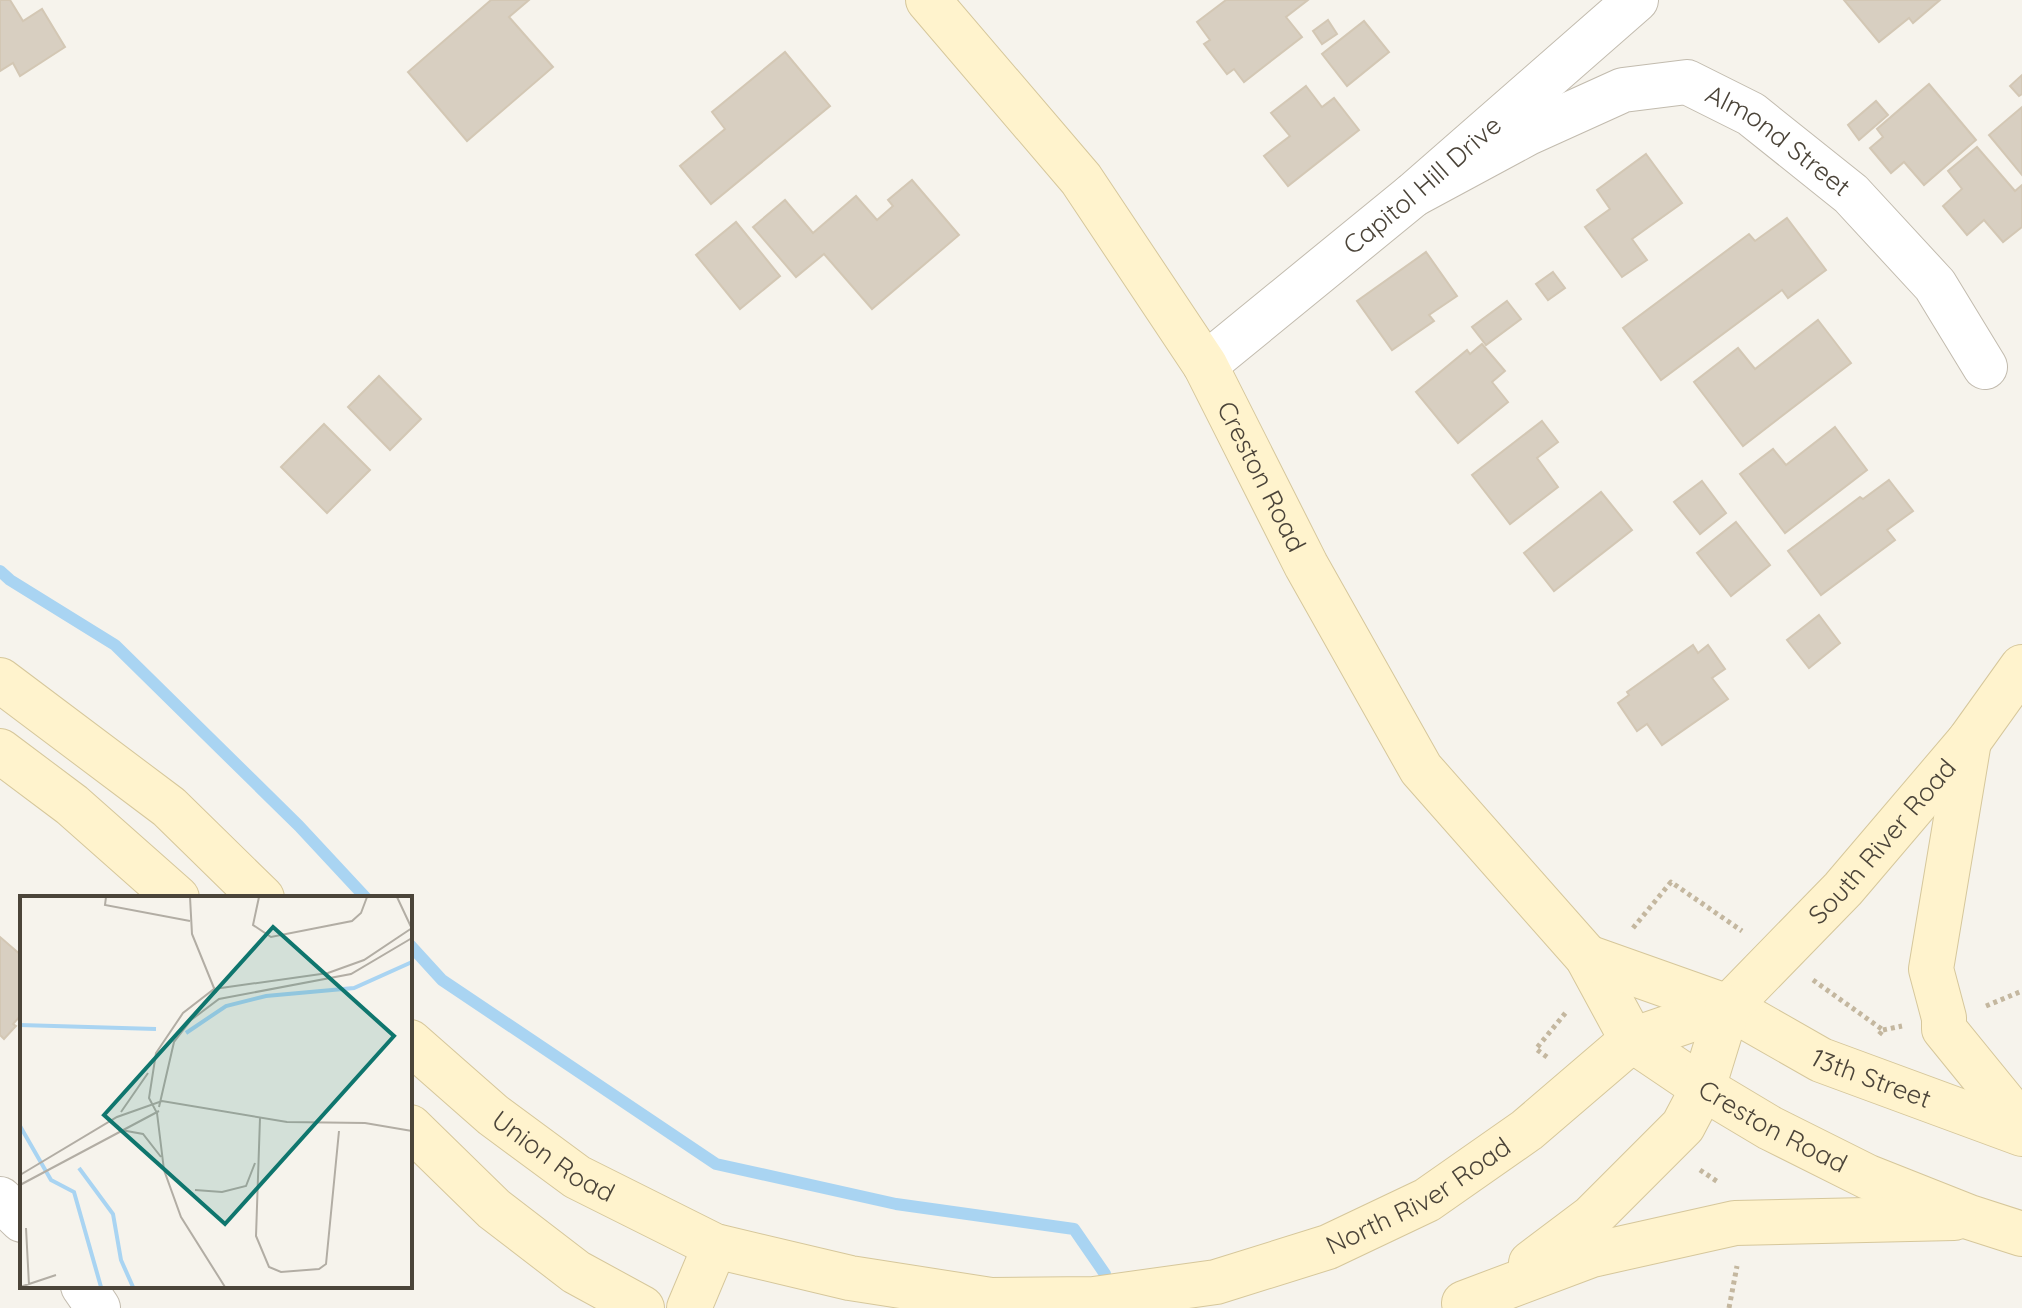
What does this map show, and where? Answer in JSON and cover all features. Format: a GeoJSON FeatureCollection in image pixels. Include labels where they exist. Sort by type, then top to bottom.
{"type":"FeatureCollection","features":[{"type":"Feature","properties":{"kind":"main road","name":"Creston Road"},"geometry":{"type":"LineString","coordinates":[[928,0],[1081,179],[1205,365],[1306,565],[1421,769],[1587,957],[1632,1040],[1770,1128],[1868,1177],[2016,1232]]}},
{"type":"Feature","properties":{"kind":"main road","name":"South River Road"},"geometry":{"type":"LineString","coordinates":[[1728,1007],[1843,889],[1969,741],[2022,667]]}},
{"type":"Feature","properties":{"kind":"main road"},"geometry":{"type":"LineString","coordinates":[[0,680],[169,807],[260,896]]}},
{"type":"Feature","properties":{"kind":"main road"},"geometry":{"type":"LineString","coordinates":[[1969,741],[1931,969],[1944,1029],[2022,1125]]}},
{"type":"Feature","properties":{"kind":"main road"},"geometry":{"type":"LineString","coordinates":[[0,751],[72,805],[175,896]]}},
{"type":"Feature","properties":{"kind":"main road","name":"Creston Road"},"geometry":{"type":"LineString","coordinates":[[1587,957],[1728,1007]]}},
{"type":"Feature","properties":{"kind":"main road"},"geometry":{"type":"LineString","coordinates":[[1457,1305],[1539,1258],[1592,1217],[1683,1126],[1703,1088],[1728,1007]]}},
{"type":"Feature","properties":{"kind":"main road","name":"North River Road"},"geometry":{"type":"LineString","coordinates":[[715,1246],[850,1278],[991,1300],[1094,1299],[1216,1282],[1328,1247],[1427,1200],[1527,1130],[1632,1040],[1728,1007]]}},
{"type":"Feature","properties":{"kind":"main road","name":"13th Street"},"geometry":{"type":"LineString","coordinates":[[1728,1007],[1821,1060],[2022,1134]]}},
{"type":"Feature","properties":{"kind":"main road","name":"Union Road"},"geometry":{"type":"LineString","coordinates":[[412,1044],[493,1115],[577,1177],[715,1246]]}},
{"type":"Feature","properties":{"kind":"main road"},"geometry":{"type":"LineString","coordinates":[[412,1129],[494,1209],[576,1272],[642,1308]]}},
{"type":"Feature","properties":{"kind":"main road"},"geometry":{"type":"LineString","coordinates":[[1457,1305],[1592,1255],[1735,1223],[1969,1217]]}},
{"type":"Feature","properties":{"kind":"main road"},"geometry":{"type":"LineString","coordinates":[[689,1308],[715,1246]]}},
{"type":"Feature","properties":{"kind":"street","name":"Capitol Hill Drive"},"geometry":{"type":"LineString","coordinates":[[1205,365],[1413,195],[1636,0]]}},
{"type":"Feature","properties":{"kind":"street","name":"Almond Street"},"geometry":{"type":"LineString","coordinates":[[1413,195],[1528,133],[1623,90],[1687,82],[1751,114],[1851,194],[1935,285],[1985,367]]}},
{"type":"Feature","properties":{"kind":"street"},"geometry":{"type":"LineString","coordinates":[[0,1199],[20,1218]]}},
{"type":"Feature","properties":{"kind":"street"},"geometry":{"type":"LineString","coordinates":[[84,1288],[98,1308]]}},
{"type":"Feature","properties":{"kind":"path"},"geometry":{"type":"LineString","coordinates":[[1867,1017],[1883,1030],[1875,1041]]}},
{"type":"Feature","properties":{"kind":"building"},"geometry":{"type":"Polygon","coordinates":[[[0,0],[10,0],[23,21],[42,9],[65,47],[20,76],[13,63],[0,71],[0,0]]]}},
{"type":"Feature","properties":{"kind":"building"},"geometry":{"type":"Polygon","coordinates":[[[491,0],[529,0],[509,17],[553,67],[467,141],[408,72],[491,0]]]}},
{"type":"Feature","properties":{"kind":"building"},"geometry":{"type":"Polygon","coordinates":[[[1226,0],[1308,0],[1286,17],[1302,37],[1244,82],[1234,69],[1227,74],[1204,44],[1210,40],[1197,22],[1226,0]]]}},
{"type":"Feature","properties":{"kind":"building"},"geometry":{"type":"Polygon","coordinates":[[[1844,0],[1940,0],[1913,23],[1909,18],[1879,42],[1844,0]]]}},
{"type":"Feature","properties":{"kind":"building"},"geometry":{"type":"Polygon","coordinates":[[[1328,20],[1337,34],[1322,44],[1313,31],[1328,20]]]}},
{"type":"Feature","properties":{"kind":"building"},"geometry":{"type":"Polygon","coordinates":[[[1364,21],[1389,52],[1347,86],[1322,54],[1364,21]]]}},
{"type":"Feature","properties":{"kind":"building"},"geometry":{"type":"Polygon","coordinates":[[[785,52],[830,106],[711,204],[680,166],[725,129],[712,112],[785,52]]]}},
{"type":"Feature","properties":{"kind":"building"},"geometry":{"type":"Polygon","coordinates":[[[2022,75],[2022,94],[2019,96],[2010,86],[2022,75]]]}},
{"type":"Feature","properties":{"kind":"building"},"geometry":{"type":"Polygon","coordinates":[[[1929,84],[1976,140],[1924,185],[1904,162],[1891,173],[1870,148],[1883,137],[1877,129],[1929,84]]]}},
{"type":"Feature","properties":{"kind":"building"},"geometry":{"type":"Polygon","coordinates":[[[1306,86],[1322,107],[1334,98],[1359,130],[1288,186],[1264,156],[1290,136],[1271,113],[1306,86]]]}},
{"type":"Feature","properties":{"kind":"building"},"geometry":{"type":"Polygon","coordinates":[[[1876,101],[1888,115],[1859,140],[1848,125],[1876,101]]]}},
{"type":"Feature","properties":{"kind":"building"},"geometry":{"type":"Polygon","coordinates":[[[2022,107],[2022,175],[1989,135],[2022,107]]]}},
{"type":"Feature","properties":{"kind":"building"},"geometry":{"type":"Polygon","coordinates":[[[1977,147],[2015,191],[2022,185],[2022,227],[2003,242],[1984,220],[1967,235],[1943,206],[1962,189],[1948,171],[1977,147]]]}},
{"type":"Feature","properties":{"kind":"building"},"geometry":{"type":"Polygon","coordinates":[[[1646,154],[1682,203],[1632,239],[1647,260],[1622,277],[1585,227],[1610,209],[1597,190],[1646,154]]]}},
{"type":"Feature","properties":{"kind":"building"},"geometry":{"type":"Polygon","coordinates":[[[912,180],[959,235],[872,309],[824,254],[796,277],[753,227],[785,200],[813,233],[856,196],[877,220],[893,206],[888,200],[912,180]]]}},
{"type":"Feature","properties":{"kind":"building"},"geometry":{"type":"Polygon","coordinates":[[[1787,218],[1826,270],[1788,298],[1782,290],[1661,380],[1623,328],[1749,234],[1755,241],[1787,218]]]}},
{"type":"Feature","properties":{"kind":"building"},"geometry":{"type":"Polygon","coordinates":[[[736,222],[780,276],[740,309],[696,255],[736,222]]]}},
{"type":"Feature","properties":{"kind":"building"},"geometry":{"type":"Polygon","coordinates":[[[1426,252],[1457,296],[1429,315],[1434,321],[1392,350],[1357,301],[1426,252]]]}},
{"type":"Feature","properties":{"kind":"building"},"geometry":{"type":"Polygon","coordinates":[[[1553,272],[1565,288],[1548,300],[1536,284],[1553,272]]]}},
{"type":"Feature","properties":{"kind":"building"},"geometry":{"type":"Polygon","coordinates":[[[1507,301],[1521,319],[1486,345],[1472,327],[1507,301]]]}},
{"type":"Feature","properties":{"kind":"building"},"geometry":{"type":"Polygon","coordinates":[[[1818,320],[1851,363],[1743,446],[1694,382],[1738,348],[1755,369],[1818,320]]]}},
{"type":"Feature","properties":{"kind":"building"},"geometry":{"type":"Polygon","coordinates":[[[1482,344],[1505,371],[1492,382],[1508,402],[1458,443],[1416,392],[1467,350],[1470,354],[1482,344]]]}},
{"type":"Feature","properties":{"kind":"building"},"geometry":{"type":"Polygon","coordinates":[[[379,376],[421,419],[390,450],[348,407],[379,376]]]}},
{"type":"Feature","properties":{"kind":"building"},"geometry":{"type":"Polygon","coordinates":[[[1542,421],[1558,442],[1537,458],[1558,487],[1510,524],[1472,475],[1542,421]]]}},
{"type":"Feature","properties":{"kind":"building"},"geometry":{"type":"Polygon","coordinates":[[[324,424],[370,470],[327,513],[281,467],[324,424]]]}},
{"type":"Feature","properties":{"kind":"building"},"geometry":{"type":"Polygon","coordinates":[[[1835,427],[1867,470],[1785,533],[1740,474],[1773,449],[1786,465],[1835,427]]]}},
{"type":"Feature","properties":{"kind":"building"},"geometry":{"type":"Polygon","coordinates":[[[1889,480],[1913,511],[1887,530],[1895,540],[1821,595],[1788,551],[1860,497],[1863,499],[1889,480]]]}},
{"type":"Feature","properties":{"kind":"building"},"geometry":{"type":"Polygon","coordinates":[[[1702,481],[1726,513],[1700,534],[1674,502],[1702,481]]]}},
{"type":"Feature","properties":{"kind":"building"},"geometry":{"type":"Polygon","coordinates":[[[1601,492],[1632,530],[1554,591],[1524,553],[1601,492]]]}},
{"type":"Feature","properties":{"kind":"building"},"geometry":{"type":"Polygon","coordinates":[[[1736,522],[1770,565],[1731,596],[1697,553],[1736,522]]]}},
{"type":"Feature","properties":{"kind":"building"},"geometry":{"type":"Polygon","coordinates":[[[1819,615],[1840,643],[1809,668],[1787,640],[1819,615]]]}},
{"type":"Feature","properties":{"kind":"building"},"geometry":{"type":"Polygon","coordinates":[[[1693,645],[1698,653],[1708,645],[1725,669],[1712,678],[1728,699],[1662,745],[1647,724],[1637,731],[1618,703],[1629,695],[1627,692],[1693,645]]]}},
{"type":"Feature","properties":{"kind":"building"},"geometry":{"type":"Polygon","coordinates":[[[0,937],[20,954],[20,1016],[4,1039],[0,1035],[0,937]]]}},
{"type":"Feature","properties":{"kind":"waterway"},"geometry":{"type":"LineString","coordinates":[[0,571],[115,645],[299,826],[364,896]]}},
{"type":"Feature","properties":{"kind":"waterway"},"geometry":{"type":"LineString","coordinates":[[412,947],[442,980],[716,1164],[896,1204],[1074,1229],[1105,1274]]}}]}
